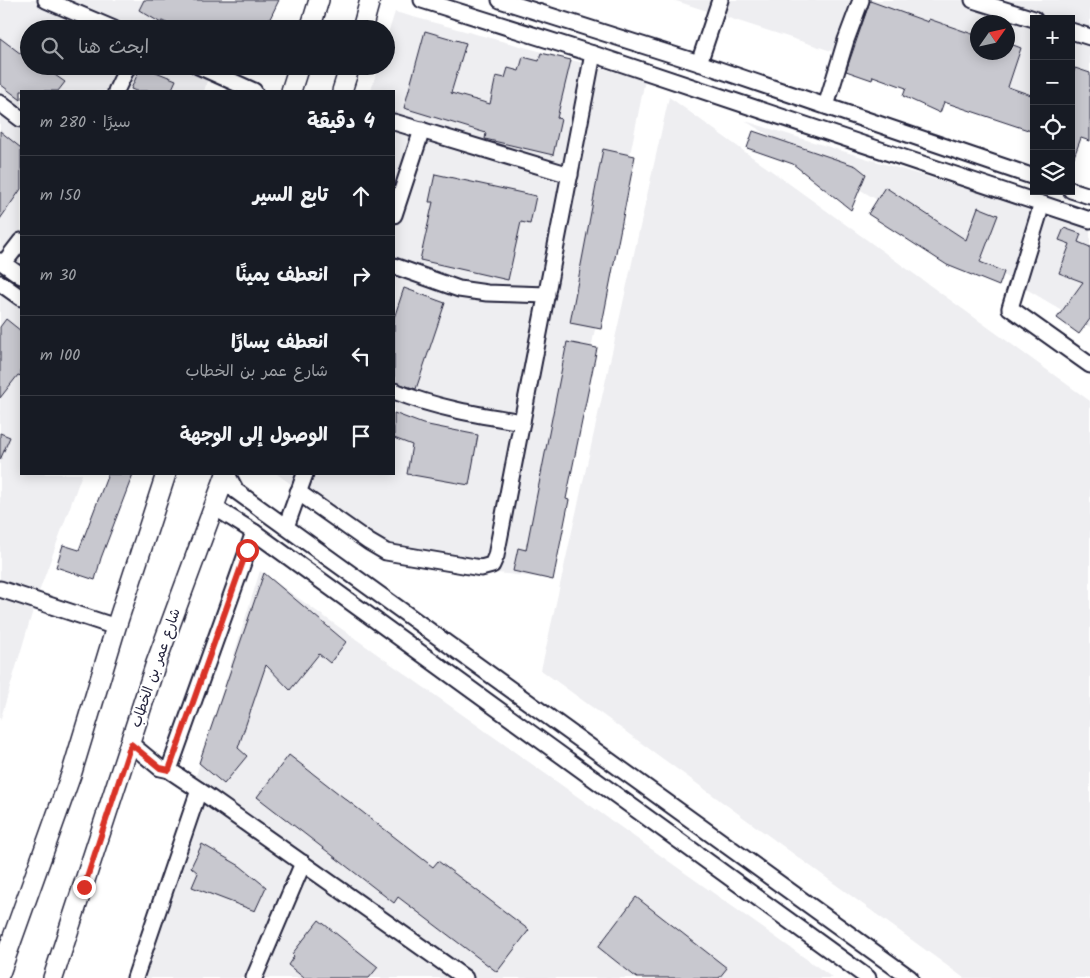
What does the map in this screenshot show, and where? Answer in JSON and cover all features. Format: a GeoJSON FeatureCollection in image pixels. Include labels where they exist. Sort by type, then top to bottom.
{"type":"FeatureCollection","features":[{"type":"Feature","properties":{"kind":"main road"},"geometry":{"type":"LineString","coordinates":[[313,20],[319,0]]}},
{"type":"Feature","properties":{"kind":"main road"},"geometry":{"type":"LineString","coordinates":[[364,20],[370,0]]}},
{"type":"Feature","properties":{"kind":"main road"},"geometry":{"type":"LineString","coordinates":[[292,90],[296,75]]}},
{"type":"Feature","properties":{"kind":"main road"},"geometry":{"type":"LineString","coordinates":[[342,90],[347,75]]}},
{"type":"Feature","properties":{"kind":"main road"},"geometry":{"type":"LineString","coordinates":[[0,972],[72,772],[116,627],[166,475]]}},
{"type":"Feature","properties":{"kind":"main road","name":"شارع عمر بن الخطاب"},"geometry":{"type":"LineString","coordinates":[[53,978],[156,663],[220,511],[227,475]]}},
{"type":"Feature","properties":{"kind":"street"},"geometry":{"type":"LineString","coordinates":[[46,0],[93,20]]}},
{"type":"Feature","properties":{"kind":"street"},"geometry":{"type":"LineString","coordinates":[[422,0],[593,54],[1090,220]]}},
{"type":"Feature","properties":{"kind":"street"},"geometry":{"type":"LineString","coordinates":[[500,0],[699,63],[1030,176]]}},
{"type":"Feature","properties":{"kind":"street"},"geometry":{"type":"LineString","coordinates":[[699,63],[720,0]]}},
{"type":"Feature","properties":{"kind":"street"},"geometry":{"type":"LineString","coordinates":[[826,106],[860,0]]}},
{"type":"Feature","properties":{"kind":"street"},"geometry":{"type":"LineString","coordinates":[[972,0],[1030,18]]}},
{"type":"Feature","properties":{"kind":"street"},"geometry":{"type":"LineString","coordinates":[[1075,32],[1090,37]]}},
{"type":"Feature","properties":{"kind":"street"},"geometry":{"type":"LineString","coordinates":[[298,492],[386,552],[481,568],[492,564],[496,556],[593,54]]}},
{"type":"Feature","properties":{"kind":"street"},"geometry":{"type":"LineString","coordinates":[[116,90],[124,75]]}},
{"type":"Feature","properties":{"kind":"street"},"geometry":{"type":"LineString","coordinates":[[216,75],[247,90]]}},
{"type":"Feature","properties":{"kind":"street"},"geometry":{"type":"LineString","coordinates":[[0,104],[20,118]]}},
{"type":"Feature","properties":{"kind":"street"},"geometry":{"type":"LineString","coordinates":[[395,122],[570,175]]}},
{"type":"Feature","properties":{"kind":"street"},"geometry":{"type":"LineString","coordinates":[[395,212],[422,130]]}},
{"type":"Feature","properties":{"kind":"street"},"geometry":{"type":"LineString","coordinates":[[1075,191],[1090,196]]}},
{"type":"Feature","properties":{"kind":"street"},"geometry":{"type":"LineString","coordinates":[[1042,204],[1010,308],[1090,365]]}},
{"type":"Feature","properties":{"kind":"street"},"geometry":{"type":"LineString","coordinates":[[20,242],[2,262],[20,275]]}},
{"type":"Feature","properties":{"kind":"street"},"geometry":{"type":"LineString","coordinates":[[395,266],[459,289],[487,293],[546,295]]}},
{"type":"Feature","properties":{"kind":"street"},"geometry":{"type":"LineString","coordinates":[[0,283],[20,297]]}},
{"type":"Feature","properties":{"kind":"street"},"geometry":{"type":"LineString","coordinates":[[395,391],[425,404],[462,413],[522,422]]}},
{"type":"Feature","properties":{"kind":"street"},"geometry":{"type":"LineString","coordinates":[[228,475],[236,491],[910,978]]}},
{"type":"Feature","properties":{"kind":"street"},"geometry":{"type":"LineString","coordinates":[[286,527],[305,475]]}},
{"type":"Feature","properties":{"kind":"street"},"geometry":{"type":"LineString","coordinates":[[236,491],[220,511],[254,532],[868,978]]}},
{"type":"Feature","properties":{"kind":"street"},"geometry":{"type":"LineString","coordinates":[[169,770],[254,532]]}},
{"type":"Feature","properties":{"kind":"street"},"geometry":{"type":"LineString","coordinates":[[0,589],[116,627]]}},
{"type":"Feature","properties":{"kind":"street"},"geometry":{"type":"LineString","coordinates":[[131,744],[160,768],[169,770],[199,790],[465,978]]}},
{"type":"Feature","properties":{"kind":"street"},"geometry":{"type":"LineString","coordinates":[[135,978],[199,790]]}},
{"type":"Feature","properties":{"kind":"street"},"geometry":{"type":"LineString","coordinates":[[254,978],[303,863]]}},
{"type":"Feature","properties":{"kind":"shaded area"},"geometry":{"type":"Polygon","coordinates":[[[0,0],[233,0],[227,20],[20,20],[20,75],[209,75],[204,90],[20,90],[20,475],[82,475],[36,600],[0,721],[0,0]]]}},
{"type":"Feature","properties":{"kind":"shaded area"},"geometry":{"type":"Polygon","coordinates":[[[673,0],[1090,0],[1090,135],[1075,130],[1075,15],[1030,15],[1030,115],[673,0]]]}},
{"type":"Feature","properties":{"kind":"shaded area"},"geometry":{"type":"Polygon","coordinates":[[[395,12],[645,80],[545,578],[401,563],[278,475],[395,475],[395,90],[371,90],[375,75],[395,75],[395,20],[392,20],[395,12]]]}},
{"type":"Feature","properties":{"kind":"shaded area"},"geometry":{"type":"Polygon","coordinates":[[[669,97],[1090,401],[1090,978],[964,978],[541,670],[669,97]]]}},
{"type":"Feature","properties":{"kind":"shaded area"},"geometry":{"type":"Polygon","coordinates":[[[745,121],[1090,227],[1090,327],[745,121]]]}},
{"type":"Feature","properties":{"kind":"shaded area"},"geometry":{"type":"Polygon","coordinates":[[[260,571],[833,978],[133,978],[260,571]]]}},
{"type":"Feature","properties":{"kind":"building"},"geometry":{"type":"Polygon","coordinates":[[[144,0],[279,0],[269,20],[156,20],[139,10],[144,0]]]}},
{"type":"Feature","properties":{"kind":"building"},"geometry":{"type":"Polygon","coordinates":[[[870,1],[928,22],[929,19],[970,33],[970,60],[1015,60],[1015,46],[1021,48],[1008,87],[1030,95],[1030,131],[944,102],[940,113],[903,96],[906,88],[873,76],[872,80],[846,71],[870,1]]]}},
{"type":"Feature","properties":{"kind":"building"},"geometry":{"type":"Polygon","coordinates":[[[425,31],[466,43],[451,93],[490,104],[496,76],[505,78],[508,68],[519,71],[523,57],[539,61],[541,53],[571,60],[557,118],[561,119],[553,155],[485,139],[486,133],[404,108],[425,31]]]}},
{"type":"Feature","properties":{"kind":"building"},"geometry":{"type":"Polygon","coordinates":[[[0,38],[20,53],[20,75],[55,75],[65,82],[59,90],[20,90],[20,99],[0,84],[0,38]]]}},
{"type":"Feature","properties":{"kind":"building"},"geometry":{"type":"Polygon","coordinates":[[[1075,68],[1090,73],[1090,141],[1081,138],[1075,154],[1075,68]]]}},
{"type":"Feature","properties":{"kind":"building"},"geometry":{"type":"Polygon","coordinates":[[[137,75],[164,75],[176,80],[171,90],[131,89],[137,75]]]}},
{"type":"Feature","properties":{"kind":"building"},"geometry":{"type":"Polygon","coordinates":[[[0,131],[20,147],[20,190],[0,219],[0,131]]]}},
{"type":"Feature","properties":{"kind":"building"},"geometry":{"type":"Polygon","coordinates":[[[753,131],[856,166],[866,174],[851,210],[793,164],[747,148],[753,131]]]}},
{"type":"Feature","properties":{"kind":"building"},"geometry":{"type":"Polygon","coordinates":[[[603,149],[635,156],[601,329],[570,323],[603,149]]]}},
{"type":"Feature","properties":{"kind":"building"},"geometry":{"type":"Polygon","coordinates":[[[435,174],[536,196],[530,224],[521,222],[508,280],[420,260],[433,202],[429,202],[435,174]]]}},
{"type":"Feature","properties":{"kind":"building"},"geometry":{"type":"Polygon","coordinates":[[[885,187],[966,240],[978,207],[998,215],[980,262],[1004,272],[999,286],[947,265],[868,214],[885,187]]]}},
{"type":"Feature","properties":{"kind":"building"},"geometry":{"type":"Polygon","coordinates":[[[1064,228],[1081,234],[1078,242],[1090,247],[1090,319],[1079,334],[1057,318],[1083,282],[1059,273],[1070,244],[1059,240],[1064,228]]]}},
{"type":"Feature","properties":{"kind":"building"},"geometry":{"type":"Polygon","coordinates":[[[404,288],[445,303],[416,389],[395,382],[395,315],[404,288]]]}},
{"type":"Feature","properties":{"kind":"building"},"geometry":{"type":"Polygon","coordinates":[[[6,319],[20,330],[20,376],[18,375],[0,398],[0,327],[6,319]]]}},
{"type":"Feature","properties":{"kind":"building"},"geometry":{"type":"Polygon","coordinates":[[[567,342],[597,348],[566,499],[569,500],[553,580],[513,571],[518,548],[526,550],[567,342]]]}},
{"type":"Feature","properties":{"kind":"building"},"geometry":{"type":"Polygon","coordinates":[[[395,413],[423,424],[478,435],[469,485],[407,474],[412,445],[395,438],[395,413]]]}},
{"type":"Feature","properties":{"kind":"building"},"geometry":{"type":"Polygon","coordinates":[[[0,433],[10,437],[0,460],[0,433]]]}},
{"type":"Feature","properties":{"kind":"building"},"geometry":{"type":"Polygon","coordinates":[[[108,475],[133,475],[101,558],[95,580],[56,567],[63,545],[79,550],[108,475]]]}},
{"type":"Feature","properties":{"kind":"building"},"geometry":{"type":"Polygon","coordinates":[[[264,573],[346,642],[330,663],[319,654],[290,690],[266,665],[238,748],[247,756],[224,784],[199,763],[264,573]]]}},
{"type":"Feature","properties":{"kind":"building"},"geometry":{"type":"Polygon","coordinates":[[[289,755],[433,867],[438,861],[529,930],[497,972],[398,897],[394,903],[257,797],[289,755]]]}},
{"type":"Feature","properties":{"kind":"building"},"geometry":{"type":"Polygon","coordinates":[[[202,844],[240,866],[266,887],[255,911],[192,887],[198,873],[191,867],[202,844]]]}},
{"type":"Feature","properties":{"kind":"building"},"geometry":{"type":"Polygon","coordinates":[[[636,897],[727,968],[719,978],[637,978],[598,947],[636,897]]]}},
{"type":"Feature","properties":{"kind":"building"},"geometry":{"type":"Polygon","coordinates":[[[319,920],[378,967],[369,978],[304,978],[288,965],[294,956],[292,954],[319,920]]]}},
{"type":"Feature","properties":{"kind":"route"},"geometry":{"type":"LineString","coordinates":[[84,887],[131,744],[160,768],[169,770],[247,550]]}}]}
